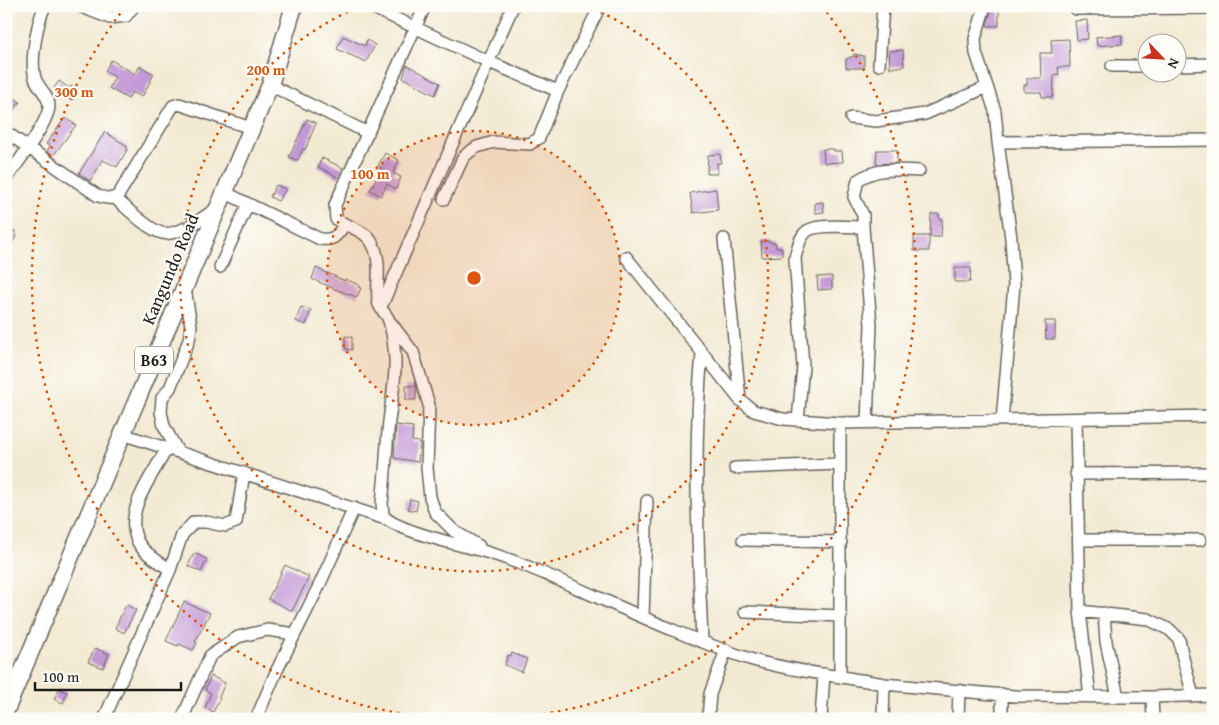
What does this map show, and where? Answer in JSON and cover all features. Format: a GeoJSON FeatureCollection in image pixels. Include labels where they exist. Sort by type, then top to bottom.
{"type":"FeatureCollection","features":[{"type":"Feature","properties":{"kind":"highway","name":"Kangundo Road"},"geometry":{"type":"LineString","coordinates":[[6,710],[270,85],[291,7]]}},
{"type":"Feature","properties":{"kind":"street"},"geometry":{"type":"LineString","coordinates":[[6,179],[29,149],[47,115],[49,106],[47,98],[35,77],[34,48],[41,15],[45,6]]}},
{"type":"Feature","properties":{"kind":"street"},"geometry":{"type":"LineString","coordinates":[[80,6],[110,18],[126,16],[134,6]]}},
{"type":"Feature","properties":{"kind":"street"},"geometry":{"type":"LineString","coordinates":[[369,6],[489,62],[558,91]]}},
{"type":"Feature","properties":{"kind":"street"},"geometry":{"type":"LineString","coordinates":[[425,6],[335,205],[336,219],[365,234],[371,242],[376,252],[378,263],[378,302],[380,308],[413,352],[429,405],[427,468],[430,496],[435,512],[454,531],[485,551]]}},
{"type":"Feature","properties":{"kind":"street"},"geometry":{"type":"LineString","coordinates":[[380,308],[513,6]]}},
{"type":"Feature","properties":{"kind":"street"},"geometry":{"type":"LineString","coordinates":[[444,199],[463,158],[477,147],[494,142],[530,144],[539,138],[558,91],[600,6]]}},
{"type":"Feature","properties":{"kind":"street"},"geometry":{"type":"LineString","coordinates":[[879,65],[883,6]]}},
{"type":"Feature","properties":{"kind":"street"},"geometry":{"type":"LineString","coordinates":[[985,6],[975,39],[976,53],[995,111],[1011,238],[1014,285],[1002,420]]}},
{"type":"Feature","properties":{"kind":"street"},"geometry":{"type":"LineString","coordinates":[[1076,9],[1213,8]]}},
{"type":"Feature","properties":{"kind":"street"},"geometry":{"type":"LineString","coordinates":[[1186,65],[1213,64]]}},
{"type":"Feature","properties":{"kind":"street"},"geometry":{"type":"LineString","coordinates":[[1112,66],[1136,66]]}},
{"type":"Feature","properties":{"kind":"street"},"geometry":{"type":"LineString","coordinates":[[270,85],[368,134]]}},
{"type":"Feature","properties":{"kind":"street"},"geometry":{"type":"LineString","coordinates":[[850,118],[876,121],[926,114],[987,87]]}},
{"type":"Feature","properties":{"kind":"street"},"geometry":{"type":"LineString","coordinates":[[6,132],[98,196],[110,199],[120,194],[173,106],[179,104],[251,128]]}},
{"type":"Feature","properties":{"kind":"street"},"geometry":{"type":"LineString","coordinates":[[998,142],[1213,140]]}},
{"type":"Feature","properties":{"kind":"street"},"geometry":{"type":"LineString","coordinates":[[450,150],[468,153]]}},
{"type":"Feature","properties":{"kind":"street"},"geometry":{"type":"LineString","coordinates":[[867,422],[871,325],[863,215],[854,197],[858,180],[870,172],[892,170],[919,171]]}},
{"type":"Feature","properties":{"kind":"street"},"geometry":{"type":"LineString","coordinates":[[224,192],[320,239],[329,240],[336,237],[345,224]]}},
{"type":"Feature","properties":{"kind":"street"},"geometry":{"type":"LineString","coordinates":[[115,198],[152,229],[163,234],[184,228],[217,208]]}},
{"type":"Feature","properties":{"kind":"street"},"geometry":{"type":"LineString","coordinates":[[220,267],[248,204]]}},
{"type":"Feature","properties":{"kind":"street"},"geometry":{"type":"LineString","coordinates":[[798,420],[803,366],[795,258],[799,242],[805,231],[816,227],[863,227]]}},
{"type":"Feature","properties":{"kind":"street"},"geometry":{"type":"LineString","coordinates":[[724,239],[740,400]]}},
{"type":"Feature","properties":{"kind":"street"},"geometry":{"type":"LineString","coordinates":[[626,257],[740,400],[754,411],[783,419],[840,423],[1213,416]]}},
{"type":"Feature","properties":{"kind":"street"},"geometry":{"type":"LineString","coordinates":[[173,450],[161,412],[162,398],[170,388],[189,340],[191,326],[185,286]]}},
{"type":"Feature","properties":{"kind":"street"},"geometry":{"type":"LineString","coordinates":[[386,519],[382,511],[382,503],[394,366],[390,322]]}},
{"type":"Feature","properties":{"kind":"street"},"geometry":{"type":"LineString","coordinates":[[702,352],[697,404],[696,476],[702,642]]}},
{"type":"Feature","properties":{"kind":"street"},"geometry":{"type":"LineString","coordinates":[[1076,419],[1080,612],[1090,697]]}},
{"type":"Feature","properties":{"kind":"street"},"geometry":{"type":"LineString","coordinates":[[840,423],[840,676]]}},
{"type":"Feature","properties":{"kind":"street"},"geometry":{"type":"LineString","coordinates":[[122,434],[354,508],[423,534],[485,551],[541,572],[702,642],[755,660],[884,684],[1002,694],[1090,697],[1213,695]]}},
{"type":"Feature","properties":{"kind":"street"},"geometry":{"type":"LineString","coordinates":[[170,570],[147,553],[138,543],[134,528],[143,488],[160,463],[173,450]]}},
{"type":"Feature","properties":{"kind":"street"},"geometry":{"type":"LineString","coordinates":[[735,468],[840,464]]}},
{"type":"Feature","properties":{"kind":"street"},"geometry":{"type":"LineString","coordinates":[[104,719],[170,570],[182,535],[194,522],[225,526],[236,522],[244,473]]}},
{"type":"Feature","properties":{"kind":"street"},"geometry":{"type":"LineString","coordinates":[[1076,474],[1213,473]]}},
{"type":"Feature","properties":{"kind":"street"},"geometry":{"type":"LineString","coordinates":[[643,616],[647,501]]}},
{"type":"Feature","properties":{"kind":"street"},"geometry":{"type":"LineString","coordinates":[[256,719],[277,670],[319,586],[354,508]]}},
{"type":"Feature","properties":{"kind":"street"},"geometry":{"type":"LineString","coordinates":[[743,540],[841,542]]}},
{"type":"Feature","properties":{"kind":"street"},"geometry":{"type":"LineString","coordinates":[[1079,540],[1200,540]]}},
{"type":"Feature","properties":{"kind":"street"},"geometry":{"type":"LineString","coordinates":[[745,612],[840,616]]}},
{"type":"Feature","properties":{"kind":"street"},"geometry":{"type":"LineString","coordinates":[[1080,612],[1148,619],[1170,630],[1180,639],[1182,654],[1194,696]]}},
{"type":"Feature","properties":{"kind":"street"},"geometry":{"type":"LineString","coordinates":[[1104,613],[1106,642],[1118,697]]}},
{"type":"Feature","properties":{"kind":"street"},"geometry":{"type":"LineString","coordinates":[[182,719],[210,656],[238,637],[268,630],[295,634]]}},
{"type":"Feature","properties":{"kind":"street"},"geometry":{"type":"LineString","coordinates":[[708,719],[710,694],[726,650]]}},
{"type":"Feature","properties":{"kind":"street"},"geometry":{"type":"LineString","coordinates":[[821,719],[824,674]]}},
{"type":"Feature","properties":{"kind":"street"},"geometry":{"type":"LineString","coordinates":[[883,719],[884,684]]}},
{"type":"Feature","properties":{"kind":"street"},"geometry":{"type":"LineString","coordinates":[[958,719],[960,690]]}},
{"type":"Feature","properties":{"kind":"street"},"geometry":{"type":"LineString","coordinates":[[1002,694],[1002,719]]}},
{"type":"Feature","properties":{"kind":"street"},"geometry":{"type":"LineString","coordinates":[[1152,697],[1153,719]]}},
{"type":"Feature","properties":{"kind":"building"},"geometry":{"type":"Polygon","coordinates":[[[992,6],[999,6],[999,26],[987,26],[992,6]]]}},
{"type":"Feature","properties":{"kind":"building"},"geometry":{"type":"Polygon","coordinates":[[[1087,20],[1088,39],[1077,40],[1075,21],[1087,20]]]}},
{"type":"Feature","properties":{"kind":"building"},"geometry":{"type":"Polygon","coordinates":[[[1122,35],[1122,44],[1097,46],[1096,37],[1122,35]]]}},
{"type":"Feature","properties":{"kind":"building"},"geometry":{"type":"Polygon","coordinates":[[[343,36],[365,46],[367,40],[375,45],[366,62],[337,49],[343,36]]]}},
{"type":"Feature","properties":{"kind":"building"},"geometry":{"type":"Polygon","coordinates":[[[1069,39],[1070,67],[1058,67],[1059,74],[1054,75],[1053,97],[1042,97],[1041,92],[1024,92],[1027,78],[1041,78],[1040,53],[1052,53],[1051,40],[1069,39]]]}},
{"type":"Feature","properties":{"kind":"building"},"geometry":{"type":"Polygon","coordinates":[[[903,50],[904,66],[890,68],[889,51],[903,50]]]}},
{"type":"Feature","properties":{"kind":"building"},"geometry":{"type":"Polygon","coordinates":[[[854,54],[864,56],[864,68],[846,68],[846,59],[854,56],[854,54]]]}},
{"type":"Feature","properties":{"kind":"building"},"geometry":{"type":"Polygon","coordinates":[[[111,60],[135,74],[140,66],[154,74],[142,97],[132,92],[128,99],[109,88],[115,77],[105,71],[111,60]]]}},
{"type":"Feature","properties":{"kind":"building"},"geometry":{"type":"Polygon","coordinates":[[[407,65],[440,83],[435,95],[403,78],[407,65]]]}},
{"type":"Feature","properties":{"kind":"building"},"geometry":{"type":"Polygon","coordinates":[[[59,81],[69,88],[71,86],[78,91],[72,100],[54,88],[59,81]]]}},
{"type":"Feature","properties":{"kind":"building"},"geometry":{"type":"Polygon","coordinates":[[[6,92],[20,102],[6,121],[6,92]]]}},
{"type":"Feature","properties":{"kind":"building"},"geometry":{"type":"Polygon","coordinates":[[[65,118],[76,125],[53,156],[47,151],[50,146],[46,144],[65,118]]]}},
{"type":"Feature","properties":{"kind":"building"},"geometry":{"type":"Polygon","coordinates":[[[307,119],[316,123],[305,150],[303,149],[298,160],[296,160],[289,157],[307,119]]]}},
{"type":"Feature","properties":{"kind":"building"},"geometry":{"type":"Polygon","coordinates":[[[105,132],[127,146],[127,150],[117,167],[103,160],[90,181],[79,173],[105,132]]]}},
{"type":"Feature","properties":{"kind":"building"},"geometry":{"type":"Polygon","coordinates":[[[823,149],[842,151],[843,162],[824,163],[823,149]]]}},
{"type":"Feature","properties":{"kind":"building"},"geometry":{"type":"Polygon","coordinates":[[[877,150],[897,150],[897,163],[876,164],[877,150]]]}},
{"type":"Feature","properties":{"kind":"building"},"geometry":{"type":"Polygon","coordinates":[[[385,153],[399,160],[393,173],[401,177],[396,189],[387,184],[381,196],[370,190],[382,168],[378,166],[385,153]]]}},
{"type":"Feature","properties":{"kind":"building"},"geometry":{"type":"Polygon","coordinates":[[[720,154],[721,163],[717,163],[717,174],[707,174],[708,155],[720,154]]]}},
{"type":"Feature","properties":{"kind":"building"},"geometry":{"type":"Polygon","coordinates":[[[322,158],[343,168],[339,178],[318,167],[322,158]]]}},
{"type":"Feature","properties":{"kind":"building"},"geometry":{"type":"Polygon","coordinates":[[[276,185],[286,189],[278,201],[270,197],[276,185]]]}},
{"type":"Feature","properties":{"kind":"building"},"geometry":{"type":"Polygon","coordinates":[[[716,189],[718,210],[693,213],[690,193],[716,189]]]}},
{"type":"Feature","properties":{"kind":"building"},"geometry":{"type":"Polygon","coordinates":[[[823,202],[824,212],[815,213],[815,203],[823,202]]]}},
{"type":"Feature","properties":{"kind":"building"},"geometry":{"type":"Polygon","coordinates":[[[931,214],[939,214],[939,219],[942,219],[941,237],[930,237],[931,214]]]}},
{"type":"Feature","properties":{"kind":"building"},"geometry":{"type":"Polygon","coordinates":[[[6,225],[17,233],[6,252],[6,225]]]}},
{"type":"Feature","properties":{"kind":"building"},"geometry":{"type":"Polygon","coordinates":[[[914,236],[929,236],[929,251],[914,251],[914,236]]]}},
{"type":"Feature","properties":{"kind":"building"},"geometry":{"type":"Polygon","coordinates":[[[761,241],[776,243],[776,248],[782,248],[782,256],[762,257],[761,241]]]}},
{"type":"Feature","properties":{"kind":"building"},"geometry":{"type":"Polygon","coordinates":[[[316,268],[359,285],[358,287],[361,288],[357,297],[312,279],[316,268]]]}},
{"type":"Feature","properties":{"kind":"building"},"geometry":{"type":"Polygon","coordinates":[[[955,268],[971,268],[970,282],[955,282],[955,268]]]}},
{"type":"Feature","properties":{"kind":"building"},"geometry":{"type":"Polygon","coordinates":[[[832,276],[832,289],[818,290],[817,277],[832,276]]]}},
{"type":"Feature","properties":{"kind":"building"},"geometry":{"type":"Polygon","coordinates":[[[301,307],[311,310],[306,325],[296,321],[301,307]]]}},
{"type":"Feature","properties":{"kind":"building"},"geometry":{"type":"Polygon","coordinates":[[[1045,321],[1055,321],[1055,339],[1046,339],[1045,321]]]}},
{"type":"Feature","properties":{"kind":"building"},"geometry":{"type":"Polygon","coordinates":[[[345,336],[352,337],[352,350],[345,349],[345,336]]]}},
{"type":"Feature","properties":{"kind":"building"},"geometry":{"type":"Polygon","coordinates":[[[406,386],[416,386],[416,400],[406,400],[406,386]]]}},
{"type":"Feature","properties":{"kind":"building"},"geometry":{"type":"Polygon","coordinates":[[[396,425],[413,427],[412,441],[419,442],[420,445],[418,462],[394,458],[396,425]]]}},
{"type":"Feature","properties":{"kind":"building"},"geometry":{"type":"Polygon","coordinates":[[[410,499],[418,501],[416,511],[408,509],[410,499]]]}},
{"type":"Feature","properties":{"kind":"building"},"geometry":{"type":"Polygon","coordinates":[[[194,553],[207,559],[201,572],[188,566],[194,553]]]}},
{"type":"Feature","properties":{"kind":"building"},"geometry":{"type":"Polygon","coordinates":[[[285,565],[309,577],[292,611],[268,599],[285,565]]]}},
{"type":"Feature","properties":{"kind":"building"},"geometry":{"type":"Polygon","coordinates":[[[184,602],[210,613],[195,642],[197,643],[193,650],[166,641],[184,602]]]}},
{"type":"Feature","properties":{"kind":"building"},"geometry":{"type":"Polygon","coordinates":[[[126,605],[136,610],[124,633],[115,628],[126,605]]]}},
{"type":"Feature","properties":{"kind":"building"},"geometry":{"type":"Polygon","coordinates":[[[95,648],[109,654],[103,668],[88,662],[95,648]]]}},
{"type":"Feature","properties":{"kind":"building"},"geometry":{"type":"Polygon","coordinates":[[[512,653],[527,659],[522,672],[505,665],[508,655],[511,656],[512,653]]]}},
{"type":"Feature","properties":{"kind":"building"},"geometry":{"type":"Polygon","coordinates":[[[211,676],[225,683],[213,712],[205,708],[211,693],[205,690],[211,676]]]}},
{"type":"Feature","properties":{"kind":"building"},"geometry":{"type":"Polygon","coordinates":[[[59,689],[67,692],[63,703],[54,699],[59,689]]]}}]}
